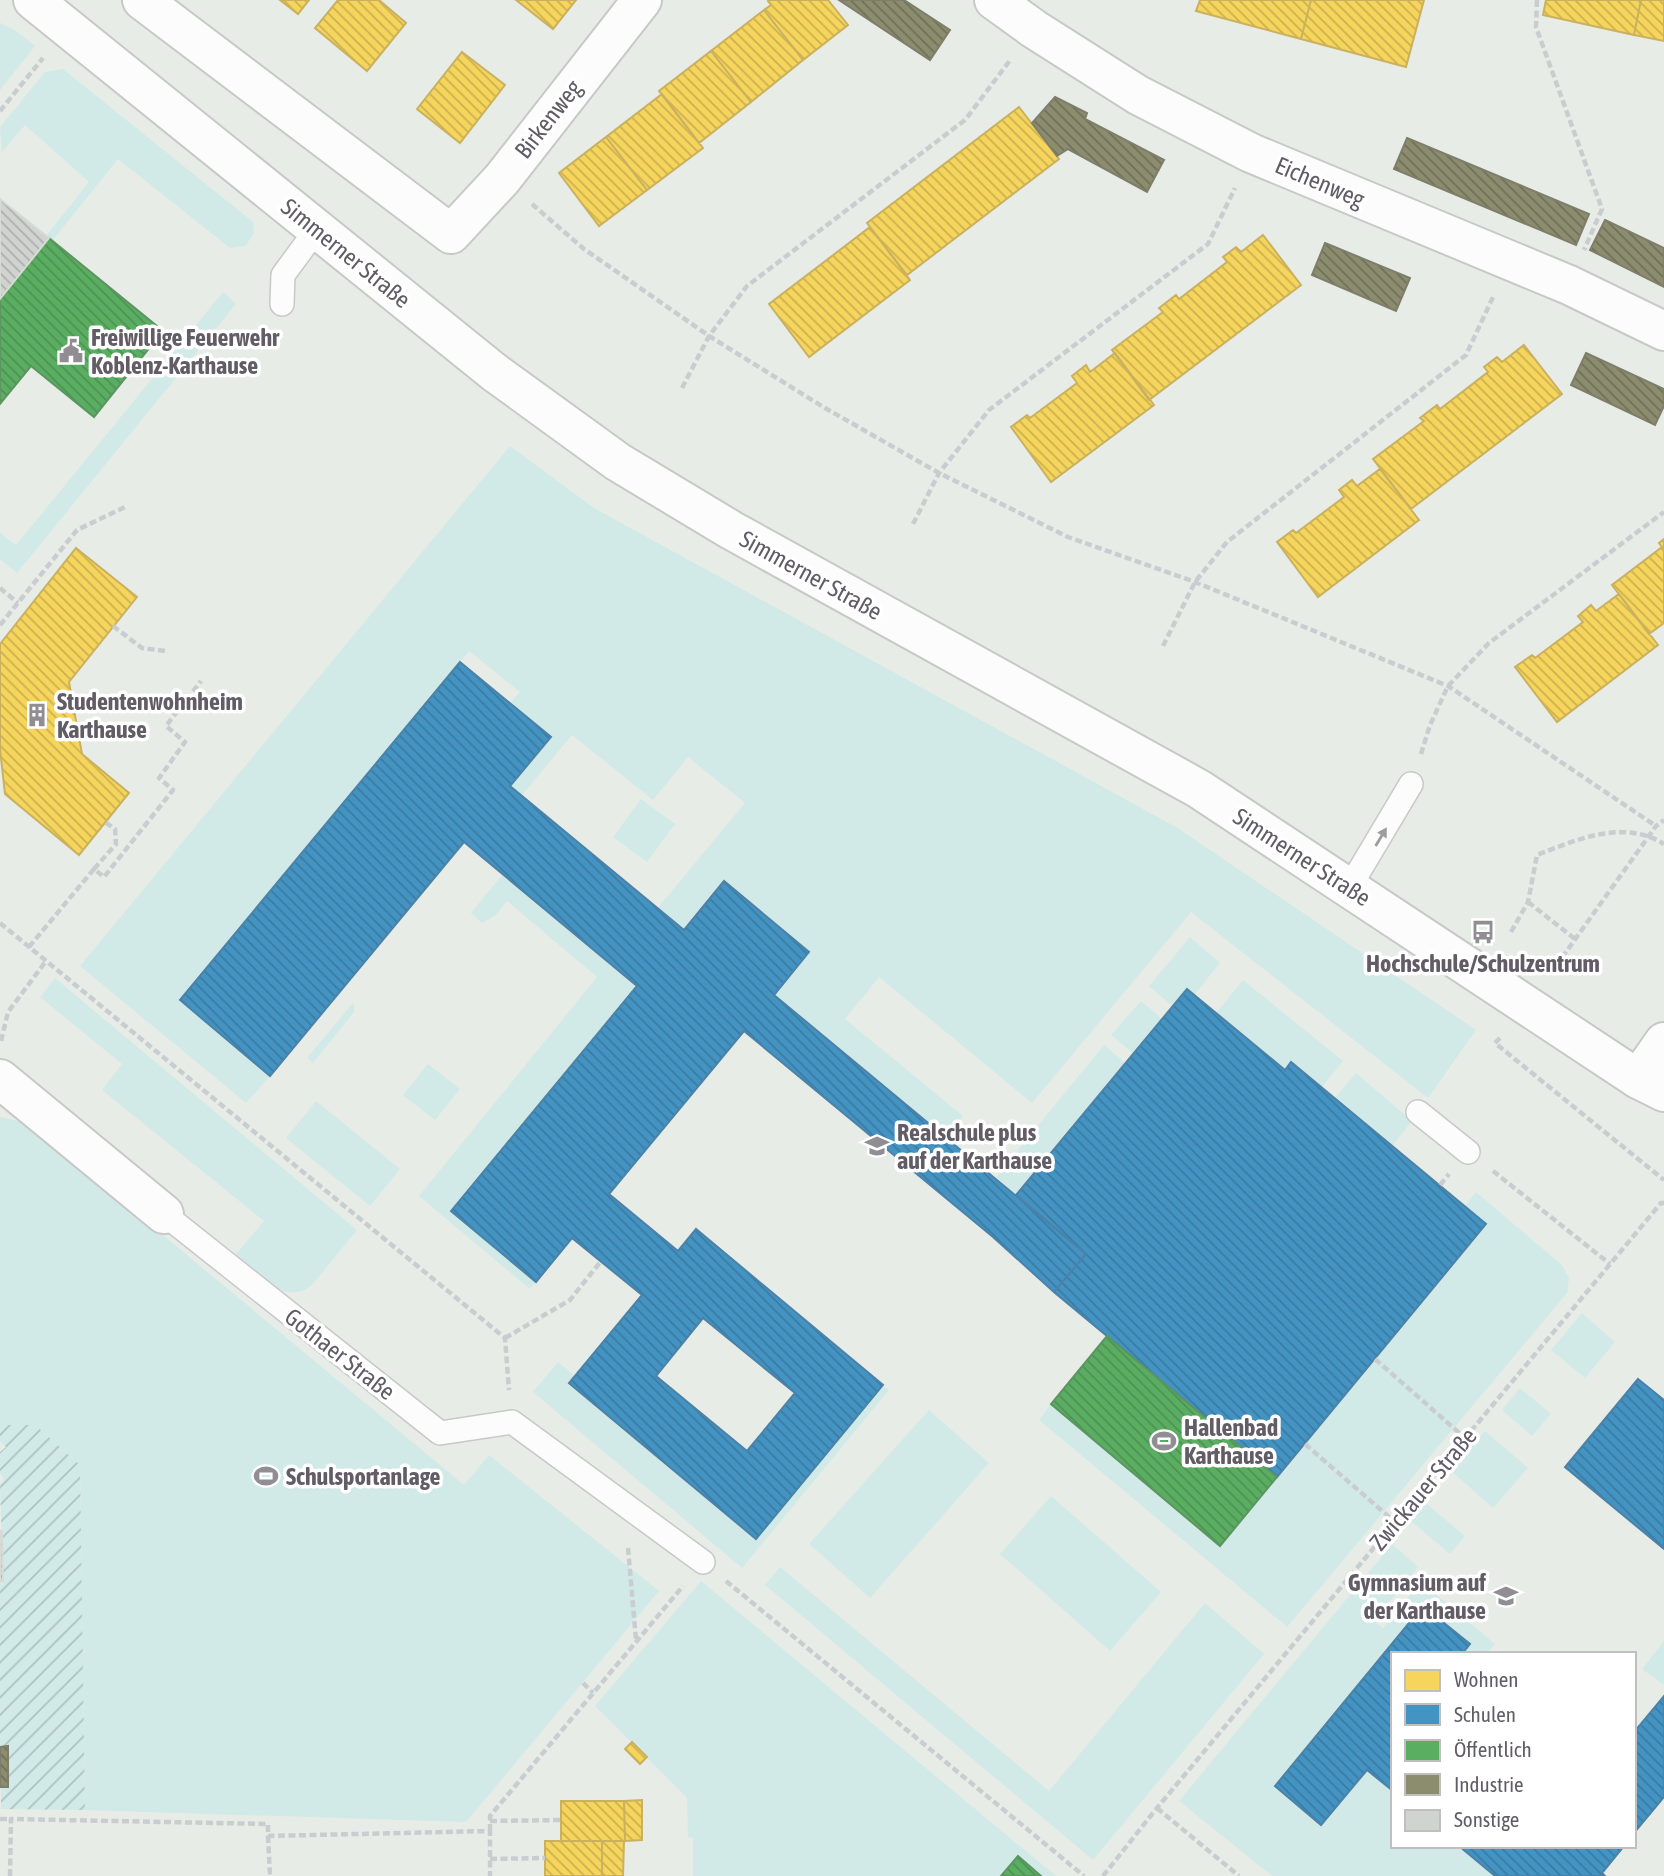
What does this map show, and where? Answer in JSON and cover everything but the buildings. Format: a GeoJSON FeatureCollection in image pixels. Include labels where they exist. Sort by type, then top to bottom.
{"type":"FeatureCollection","features":[{"type":"Feature","properties":{"kind":"street","name":"Simmerner Straße"},"geometry":{"type":"LineString","coordinates":[[33,0],[494,372],[618,462],[730,530],[1199,789],[1655,1091]]}},
{"type":"Feature","properties":{"kind":"street","name":"Birkenweg"},"geometry":{"type":"LineString","coordinates":[[142,0],[451,234],[502,179],[642,0]]}},
{"type":"Feature","properties":{"kind":"street","name":"Eichenweg"},"geometry":{"type":"LineString","coordinates":[[994,0],[1034,29],[1138,95],[1251,153],[1569,285],[1664,331]]}},
{"type":"Feature","properties":{"kind":"street"},"geometry":{"type":"LineString","coordinates":[[1655,1091],[1664,1042]]}},
{"type":"Feature","properties":{"kind":"street","name":"Gothaer Straße"},"geometry":{"type":"LineString","coordinates":[[0,1079],[164,1214]]}},
{"type":"Feature","properties":{"kind":"lane"},"geometry":{"type":"LineString","coordinates":[[282,304],[284,275],[317,229]]}},
{"type":"Feature","properties":{"kind":"lane"},"geometry":{"type":"LineString","coordinates":[[1349,888],[1411,784]]}},
{"type":"Feature","properties":{"kind":"lane"},"geometry":{"type":"LineString","coordinates":[[1418,1112],[1468,1152]]}},
{"type":"Feature","properties":{"kind":"lane","name":"Gothaer Straße"},"geometry":{"type":"LineString","coordinates":[[164,1214],[440,1433],[512,1422]]}},
{"type":"Feature","properties":{"kind":"lane"},"geometry":{"type":"LineString","coordinates":[[512,1422],[703,1562]]}},
{"type":"Feature","properties":{"kind":"path"},"geometry":{"type":"LineString","coordinates":[[1537,0],[1536,27],[1602,209],[1584,249]]}},
{"type":"Feature","properties":{"kind":"path"},"geometry":{"type":"LineString","coordinates":[[682,388],[709,336],[747,286],[965,120],[1034,29]]}},
{"type":"Feature","properties":{"kind":"path"},"geometry":{"type":"LineString","coordinates":[[0,111],[46,54]]}},
{"type":"Feature","properties":{"kind":"path"},"geometry":{"type":"LineString","coordinates":[[913,524],[939,473],[989,410],[1208,244],[1251,153]]}},
{"type":"Feature","properties":{"kind":"path"},"geometry":{"type":"LineString","coordinates":[[502,179],[584,249],[709,336],[825,408],[939,473],[1068,537],[1195,582],[1448,686],[1656,826]]}},
{"type":"Feature","properties":{"kind":"path"},"geometry":{"type":"LineString","coordinates":[[1163,646],[1195,582],[1227,542],[1466,355],[1510,261]]}},
{"type":"Feature","properties":{"kind":"path"},"geometry":{"type":"LineString","coordinates":[[0,625],[77,530],[125,507]]}},
{"type":"Feature","properties":{"kind":"path"},"geometry":{"type":"LineString","coordinates":[[1411,784],[1430,725],[1448,686],[1489,643],[1664,512]]}},
{"type":"Feature","properties":{"kind":"path"},"geometry":{"type":"LineString","coordinates":[[0,588],[18,603]]}},
{"type":"Feature","properties":{"kind":"path"},"geometry":{"type":"LineString","coordinates":[[113,626],[142,649],[165,651]]}},
{"type":"Feature","properties":{"kind":"path"},"geometry":{"type":"LineString","coordinates":[[94,869],[104,877],[173,790],[159,778],[185,742],[166,726],[201,681]]}},
{"type":"Feature","properties":{"kind":"path"},"geometry":{"type":"LineString","coordinates":[[1556,965],[1656,826],[1664,820]]}},
{"type":"Feature","properties":{"kind":"path"},"geometry":{"type":"LineString","coordinates":[[29,947],[116,844],[115,829],[105,822]]}},
{"type":"Feature","properties":{"kind":"path"},"geometry":{"type":"LineString","coordinates":[[1511,932],[1528,902],[1537,855],[1584,836],[1618,832],[1650,836],[1664,845]]}},
{"type":"Feature","properties":{"kind":"path"},"geometry":{"type":"LineString","coordinates":[[1528,902],[1574,939]]}},
{"type":"Feature","properties":{"kind":"path"},"geometry":{"type":"LineString","coordinates":[[0,923],[505,1338],[512,1422]]}},
{"type":"Feature","properties":{"kind":"path"},"geometry":{"type":"LineString","coordinates":[[0,1047],[8,1012],[46,961]]}},
{"type":"Feature","properties":{"kind":"path"},"geometry":{"type":"LineString","coordinates":[[1500,1038],[1495,1043],[1664,1180]]}},
{"type":"Feature","properties":{"kind":"path"},"geometry":{"type":"LineString","coordinates":[[1468,1152],[1610,1264]]}},
{"type":"Feature","properties":{"kind":"path","name":"Zwickauer Straße"},"geometry":{"type":"LineString","coordinates":[[1103,1876],[1610,1264],[1661,1203],[1664,1203]]}},
{"type":"Feature","properties":{"kind":"path"},"geometry":{"type":"LineString","coordinates":[[505,1338],[570,1300],[601,1261]]}},
{"type":"Feature","properties":{"kind":"path"},"geometry":{"type":"LineString","coordinates":[[1375,1359],[1465,1438]]}},
{"type":"Feature","properties":{"kind":"path"},"geometry":{"type":"LineString","coordinates":[[1305,1444],[1395,1522]]}},
{"type":"Feature","properties":{"kind":"path"},"geometry":{"type":"LineString","coordinates":[[625,1504],[636,1641]]}},
{"type":"Feature","properties":{"kind":"path"},"geometry":{"type":"LineString","coordinates":[[490,1876],[490,1816],[703,1562],[1084,1876]]}},
{"type":"Feature","properties":{"kind":"path"},"geometry":{"type":"LineString","coordinates":[[583,1683],[593,1693]]}},
{"type":"Feature","properties":{"kind":"path"},"geometry":{"type":"LineString","coordinates":[[1157,1808],[1238,1876]]}},
{"type":"Feature","properties":{"kind":"path"},"geometry":{"type":"LineString","coordinates":[[0,1819],[268,1824],[270,1876]]}},
{"type":"Feature","properties":{"kind":"path"},"geometry":{"type":"LineString","coordinates":[[10,1876],[11,1819]]}},
{"type":"Feature","properties":{"kind":"path"},"geometry":{"type":"LineString","coordinates":[[489,1821],[562,1820]]}},
{"type":"Feature","properties":{"kind":"path"},"geometry":{"type":"LineString","coordinates":[[268,1836],[490,1831]]}},
{"type":"Feature","properties":{"kind":"path"},"geometry":{"type":"LineString","coordinates":[[0,1857],[10,1857]]}},
{"type":"Feature","properties":{"kind":"path"},"geometry":{"type":"LineString","coordinates":[[490,1859],[545,1858]]}},
{"type":"Feature","properties":{"kind":"shaded area"},"geometry":{"type":"Polygon","coordinates":[[[0,23],[15,30],[35,46],[0,90],[0,23]]]}},
{"type":"Feature","properties":{"kind":"shaded area"},"geometry":{"type":"Polygon","coordinates":[[[63,69],[253,222],[254,233],[245,246],[230,248],[118,159],[52,241],[46,236],[89,182],[25,125],[2,152],[0,127],[45,72],[63,69]]]}},
{"type":"Feature","properties":{"kind":"shaded area"},"geometry":{"type":"Polygon","coordinates":[[[223,292],[236,304],[17,573],[0,559],[0,533],[16,545],[223,292]]]}},
{"type":"Feature","properties":{"kind":"shaded area"},"geometry":{"type":"Polygon","coordinates":[[[510,446],[594,508],[1176,827],[1476,1030],[1428,1098],[1191,912],[1032,1103],[879,977],[845,1019],[963,1116],[946,1136],[774,995],[809,952],[724,881],[684,930],[657,909],[745,803],[688,757],[653,800],[572,735],[522,795],[510,786],[551,737],[510,703],[520,692],[469,651],[180,1000],[270,1076],[246,1103],[80,966],[510,446]]]}},
{"type":"Feature","properties":{"kind":"shaded area"},"geometry":{"type":"Polygon","coordinates":[[[641,799],[675,824],[647,862],[613,837],[641,799]]]}},
{"type":"Feature","properties":{"kind":"shaded area"},"geometry":{"type":"Polygon","coordinates":[[[503,874],[637,986],[451,1210],[536,1282],[530,1289],[419,1196],[597,977],[507,901],[496,915],[482,923],[471,913],[503,874]]]}},
{"type":"Feature","properties":{"kind":"shaded area"},"geometry":{"type":"Polygon","coordinates":[[[1190,937],[1220,963],[1194,995],[1187,989],[1172,1006],[1149,986],[1190,937]]]}},
{"type":"Feature","properties":{"kind":"shaded area"},"geometry":{"type":"Polygon","coordinates":[[[55,978],[357,1230],[312,1285],[301,1291],[280,1290],[261,1278],[235,1255],[264,1221],[102,1090],[122,1064],[40,997],[55,978]]]}},
{"type":"Feature","properties":{"kind":"shaded area"},"geometry":{"type":"Polygon","coordinates":[[[1243,980],[1343,1061],[1322,1087],[1292,1062],[1285,1070],[1216,1013],[1243,980]]]}},
{"type":"Feature","properties":{"kind":"shaded area"},"geometry":{"type":"Polygon","coordinates":[[[1141,1001],[1162,1019],[1133,1053],[1111,1035],[1141,1001]]]}},
{"type":"Feature","properties":{"kind":"shaded area"},"geometry":{"type":"Polygon","coordinates":[[[354,1002],[354,1012],[313,1063],[307,1058],[354,1002]]]}},
{"type":"Feature","properties":{"kind":"shaded area"},"geometry":{"type":"Polygon","coordinates":[[[1104,1045],[1125,1063],[1016,1195],[996,1177],[1104,1045]]]}},
{"type":"Feature","properties":{"kind":"shaded area"},"geometry":{"type":"Polygon","coordinates":[[[428,1064],[460,1089],[435,1120],[403,1095],[428,1064]]]}},
{"type":"Feature","properties":{"kind":"shaded area"},"geometry":{"type":"Polygon","coordinates":[[[1356,1073],[1412,1121],[1392,1146],[1335,1098],[1356,1073]]]}},
{"type":"Feature","properties":{"kind":"shaded area"},"geometry":{"type":"Polygon","coordinates":[[[316,1101],[400,1169],[370,1206],[286,1138],[316,1101]]]}},
{"type":"Feature","properties":{"kind":"shaded area","name":"Schulsportanlage"},"geometry":{"type":"Polygon","coordinates":[[[0,1117],[28,1123],[464,1485],[489,1455],[659,1591],[466,1822],[85,1810],[80,1465],[35,1425],[0,1425],[0,1117]]]}},
{"type":"Feature","properties":{"kind":"shaded area"},"geometry":{"type":"Polygon","coordinates":[[[1476,1192],[1562,1265],[1569,1278],[1567,1293],[1287,1627],[1039,1420],[1051,1404],[1220,1546],[1486,1224],[1465,1206],[1476,1192]]]}},
{"type":"Feature","properties":{"kind":"shaded area"},"geometry":{"type":"Polygon","coordinates":[[[1582,1313],[1615,1342],[1585,1378],[1551,1350],[1582,1313]]]}},
{"type":"Feature","properties":{"kind":"shaded area"},"geometry":{"type":"Polygon","coordinates":[[[558,1362],[575,1376],[570,1383],[756,1538],[883,1385],[889,1390],[742,1568],[533,1392],[558,1362]]]}},
{"type":"Feature","properties":{"kind":"shaded area"},"geometry":{"type":"Polygon","coordinates":[[[1520,1388],[1551,1414],[1532,1436],[1502,1410],[1520,1388]]]}},
{"type":"Feature","properties":{"kind":"shaded area"},"geometry":{"type":"Polygon","coordinates":[[[929,1410],[989,1463],[870,1598],[809,1544],[929,1410]]]}},
{"type":"Feature","properties":{"kind":"shaded area"},"geometry":{"type":"Polygon","coordinates":[[[0,1425],[35,1425],[80,1465],[85,1810],[1,1809],[7,1746],[0,1747],[0,1581],[3,1580],[0,1484],[4,1479],[0,1473],[0,1452],[6,1447],[0,1441],[0,1425]]]}},
{"type":"Feature","properties":{"kind":"shaded area"},"geometry":{"type":"Polygon","coordinates":[[[1485,1431],[1528,1468],[1493,1508],[1451,1471],[1485,1431]]]}},
{"type":"Feature","properties":{"kind":"shaded area"},"geometry":{"type":"Polygon","coordinates":[[[1051,1496],[1161,1592],[1110,1651],[1000,1554],[1051,1496]]]}},
{"type":"Feature","properties":{"kind":"shaded area"},"geometry":{"type":"Polygon","coordinates":[[[1426,1503],[1465,1536],[1450,1554],[1411,1521],[1426,1503]]]}},
{"type":"Feature","properties":{"kind":"shaded area"},"geometry":{"type":"Polygon","coordinates":[[[1392,1544],[1418,1567],[1374,1621],[1383,1628],[1421,1582],[1495,1644],[1488,1652],[1463,1652],[1469,1644],[1423,1606],[1275,1786],[1321,1825],[1367,1770],[1391,1789],[1391,1848],[1461,1848],[1495,1876],[1272,1876],[1179,1801],[1392,1544]]]}},
{"type":"Feature","properties":{"kind":"shaded area"},"geometry":{"type":"Polygon","coordinates":[[[780,1567],[1049,1791],[1205,1603],[1264,1654],[1093,1860],[765,1585],[780,1567]]]}},
{"type":"Feature","properties":{"kind":"shaded area"},"geometry":{"type":"Polygon","coordinates":[[[701,1581],[1056,1876],[693,1876],[693,1838],[688,1837],[687,1798],[595,1706],[701,1581]]]}},
{"type":"Feature","properties":{"kind":"shaded area"},"geometry":{"type":"Polygon","coordinates":[[[1664,1641],[1664,1685],[1642,1669],[1664,1641]]]}},
{"type":"Feature","properties":{"kind":"place","name":"Freiwillige Feuerwehr Koblenz-Karthause"},"geometry":{"type":"Point","coordinates":[71,351]}},
{"type":"Feature","properties":{"kind":"place","name":"Studentenwohnheim Karthause"},"geometry":{"type":"Point","coordinates":[37,715]}},
{"type":"Feature","properties":{"kind":"place","name":"Hochschule/Schulzentrum"},"geometry":{"type":"Point","coordinates":[1483,932]}},
{"type":"Feature","properties":{"kind":"place","name":"Realschule plus auf der Karthause"},"geometry":{"type":"Point","coordinates":[877,1146]}},
{"type":"Feature","properties":{"kind":"place","name":"Hallenbad Karthause"},"geometry":{"type":"Point","coordinates":[1164,1441]}},
{"type":"Feature","properties":{"kind":"place","name":"Schulsportanlage"},"geometry":{"type":"Point","coordinates":[266,1476]}},
{"type":"Feature","properties":{"kind":"place","name":"Gymnasium auf der Karthause"},"geometry":{"type":"Point","coordinates":[1506,1596]}}]}
